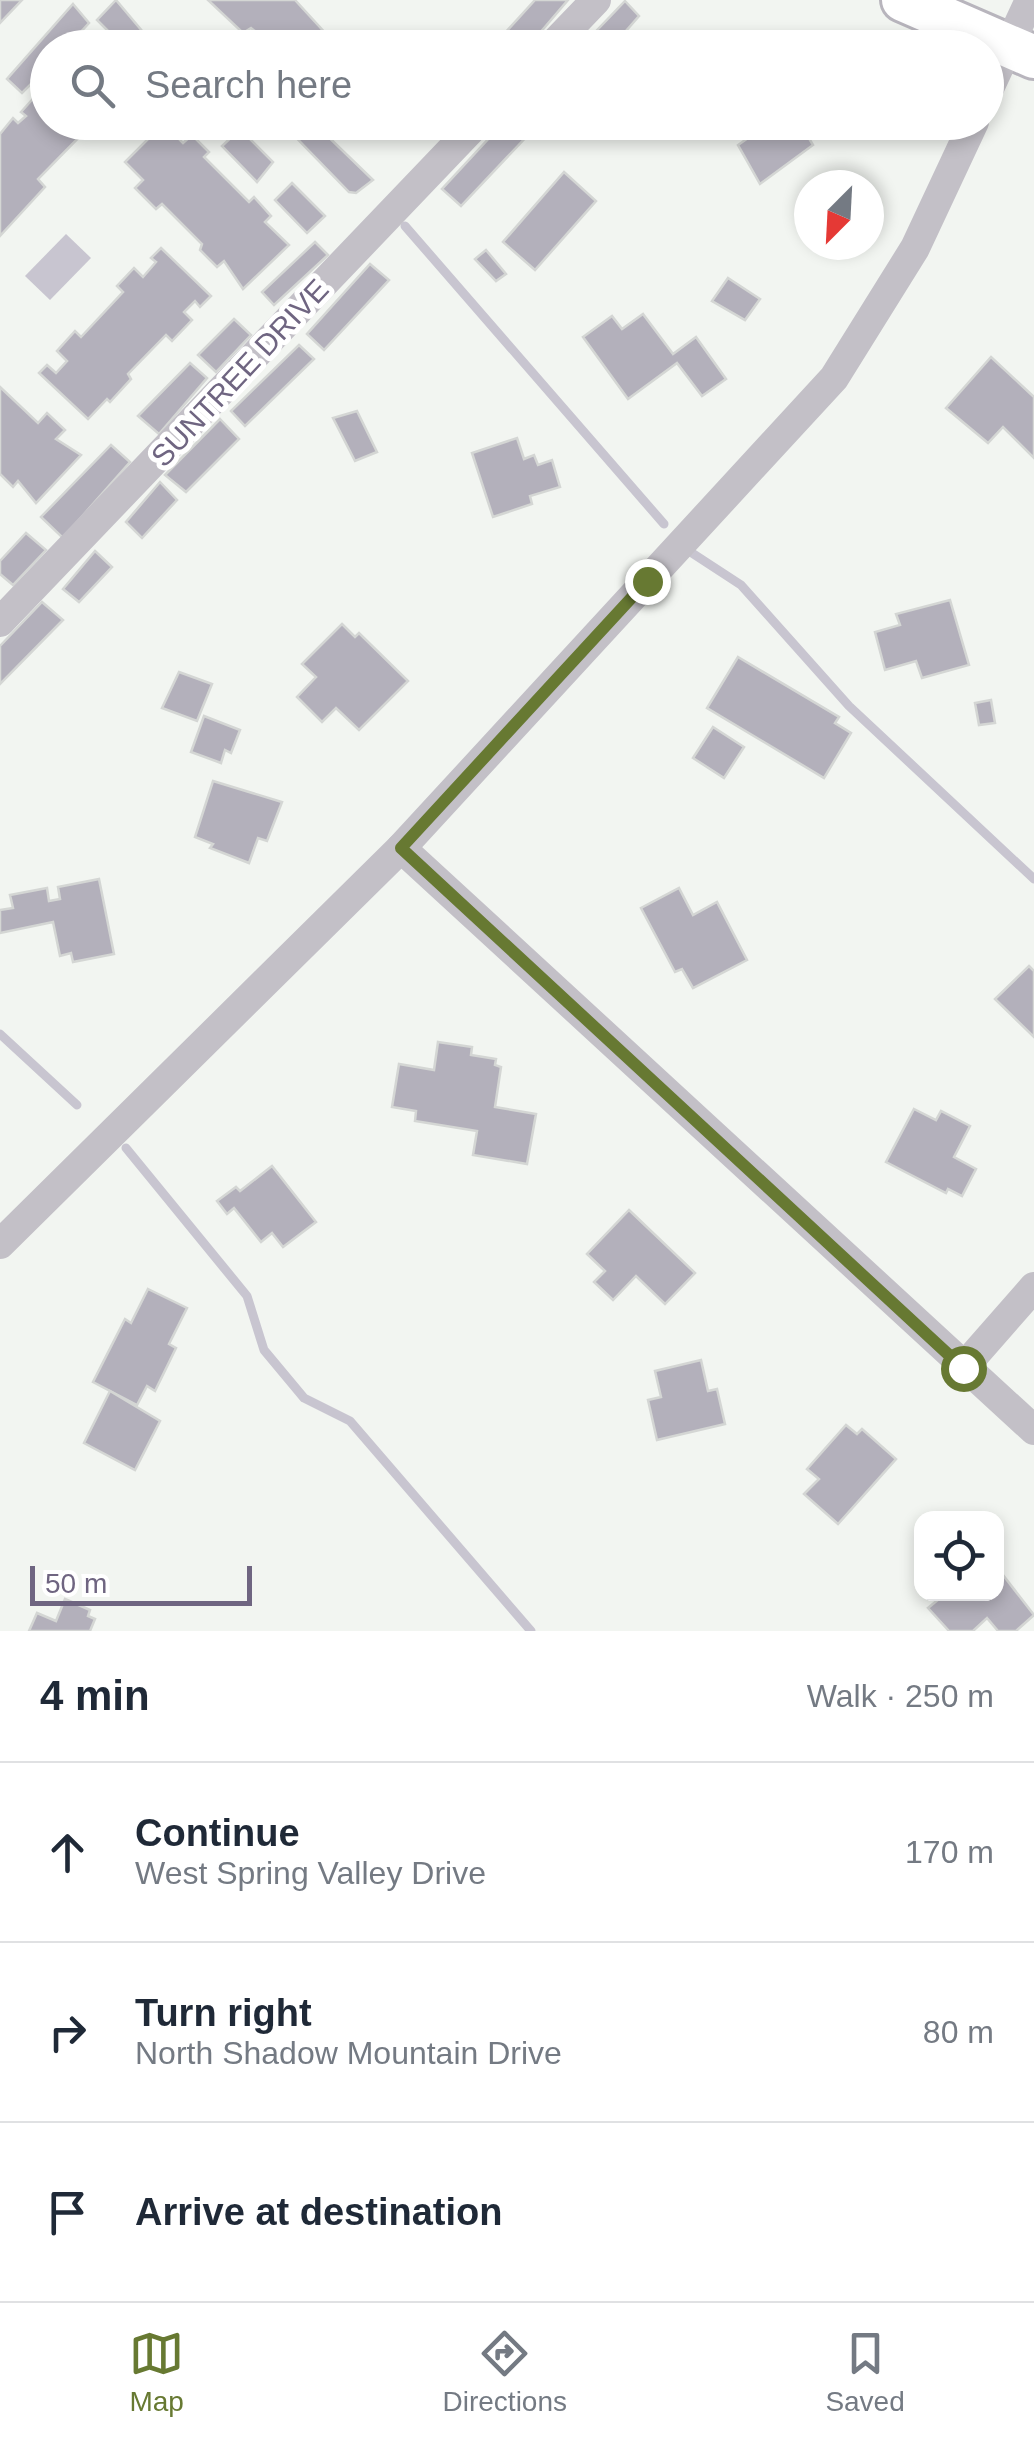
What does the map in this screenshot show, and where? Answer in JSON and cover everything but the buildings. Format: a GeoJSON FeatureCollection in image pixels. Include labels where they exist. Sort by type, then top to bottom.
{"type":"FeatureCollection","features":[{"type":"Feature","properties":{"kind":"street"},"geometry":{"type":"LineString","coordinates":[[567,30],[596,0]]}},
{"type":"Feature","properties":{"kind":"street"},"geometry":{"type":"LineString","coordinates":[[904,0],[972,30]]}},
{"type":"Feature","properties":{"kind":"street"},"geometry":{"type":"LineString","coordinates":[[1004,74],[1022,52],[1030,0]]}},
{"type":"Feature","properties":{"kind":"street","name":"SUNTREE DRIVE"},"geometry":{"type":"LineString","coordinates":[[0,622],[461,140]]}},
{"type":"Feature","properties":{"kind":"street"},"geometry":{"type":"LineString","coordinates":[[0,1244],[401,848],[834,378],[916,248],[966,140]]}},
{"type":"Feature","properties":{"kind":"street"},"geometry":{"type":"LineString","coordinates":[[401,848],[1034,1430]]}},
{"type":"Feature","properties":{"kind":"street"},"geometry":{"type":"LineString","coordinates":[[963,1368],[1034,1288]]}},
{"type":"Feature","properties":{"kind":"shaded area"},"geometry":{"type":"Polygon","coordinates":[[[66,234],[91,258],[50,300],[25,276],[66,234]]]}},
{"type":"Feature","properties":{"kind":"waterway"},"geometry":{"type":"LineString","coordinates":[[405,226],[664,524]]}},
{"type":"Feature","properties":{"kind":"waterway"},"geometry":{"type":"LineString","coordinates":[[692,553],[741,585],[849,706],[1034,879]]}},
{"type":"Feature","properties":{"kind":"waterway"},"geometry":{"type":"LineString","coordinates":[[0,1034],[77,1105]]}},
{"type":"Feature","properties":{"kind":"waterway"},"geometry":{"type":"LineString","coordinates":[[126,1148],[247,1296],[264,1350],[304,1398],[350,1421],[531,1631]]}},
{"type":"Feature","properties":{"kind":"route"},"geometry":{"type":"LineString","coordinates":[[647,581],[401,848],[963,1368]]}}]}
